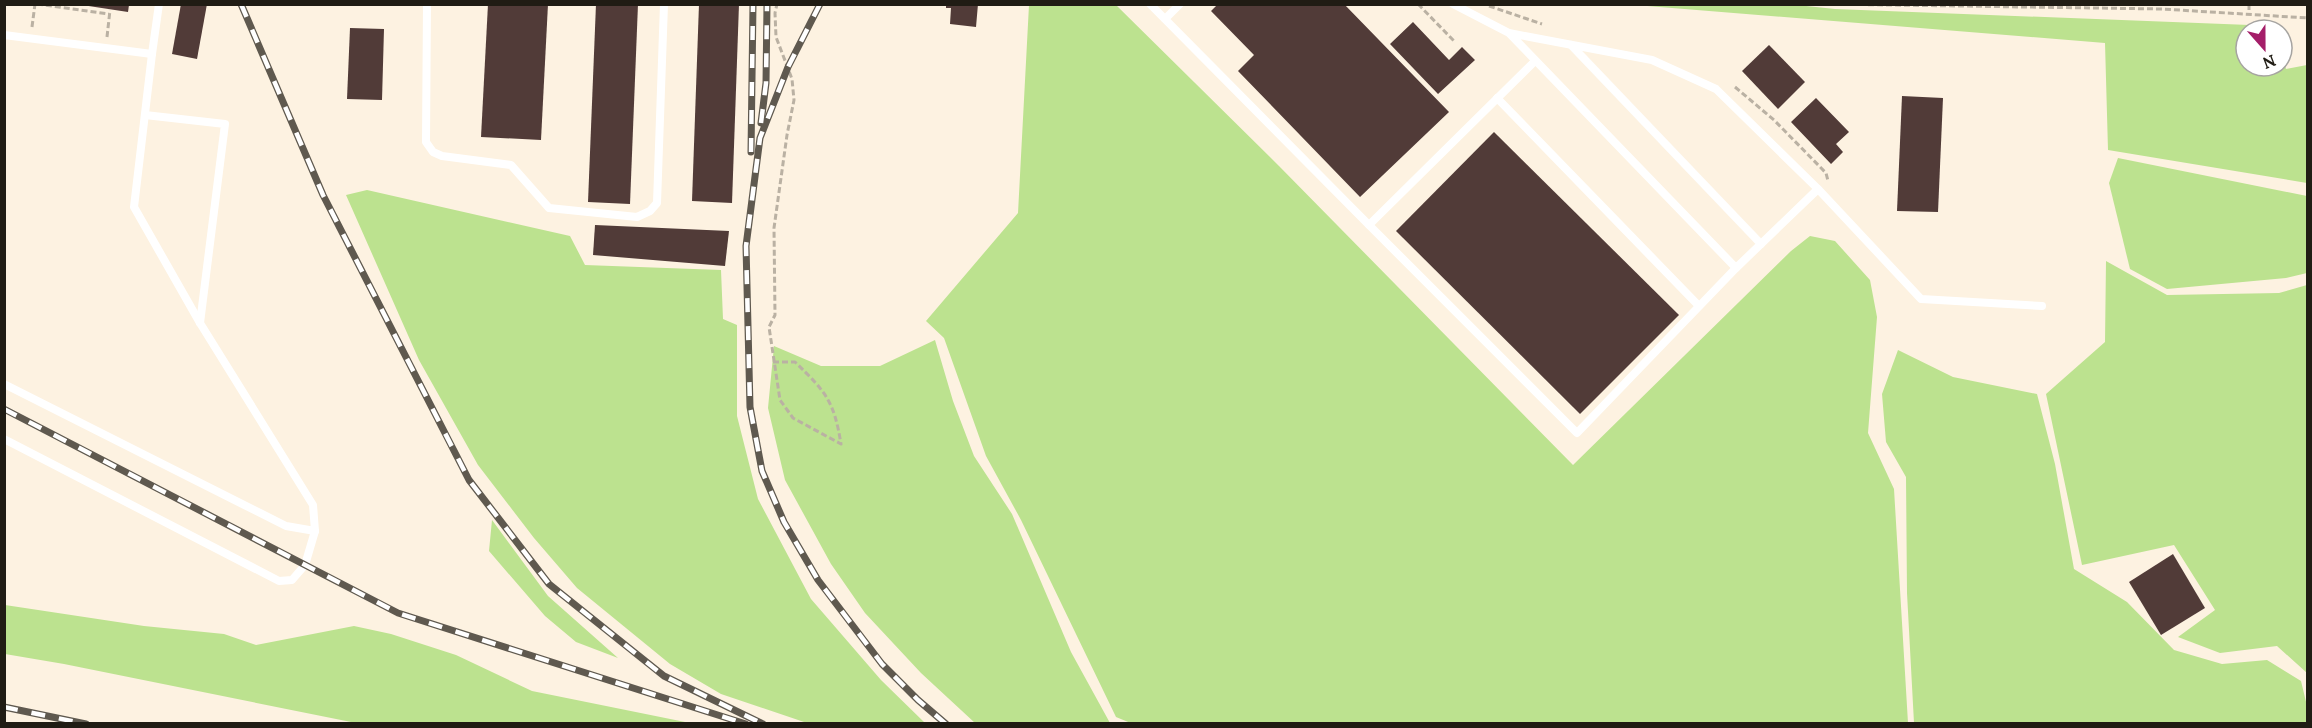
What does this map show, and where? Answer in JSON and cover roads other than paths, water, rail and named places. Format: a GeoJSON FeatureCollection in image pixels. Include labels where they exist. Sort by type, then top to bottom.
{"type":"FeatureCollection","features":[{"type":"Feature","properties":{"kind":"lane"},"geometry":{"type":"LineString","coordinates":[[4,439],[279,581],[292,580],[305,565],[315,531],[313,506],[200,323],[134,207],[159,4]]}},
{"type":"Feature","properties":{"kind":"lane"},"geometry":{"type":"LineString","coordinates":[[427,4],[426,142],[434,152],[442,156],[511,165],[549,208],[637,217],[650,212],[657,203],[664,4]]}},
{"type":"Feature","properties":{"kind":"lane"},"geometry":{"type":"LineString","coordinates":[[1150,4],[1576,433],[1736,267],[1818,189]]}},
{"type":"Feature","properties":{"kind":"lane"},"geometry":{"type":"LineString","coordinates":[[1165,19],[1180,4]]}},
{"type":"Feature","properties":{"kind":"lane"},"geometry":{"type":"LineString","coordinates":[[1453,4],[1509,33],[1652,60],[1716,88],[1818,189],[1921,299],[2042,306]]}},
{"type":"Feature","properties":{"kind":"lane"},"geometry":{"type":"LineString","coordinates":[[1509,33],[1736,267]]}},
{"type":"Feature","properties":{"kind":"lane"},"geometry":{"type":"LineString","coordinates":[[4,35],[152,54]]}},
{"type":"Feature","properties":{"kind":"lane"},"geometry":{"type":"LineString","coordinates":[[1571,45],[1761,244]]}},
{"type":"Feature","properties":{"kind":"lane"},"geometry":{"type":"LineString","coordinates":[[1369,225],[1535,61]]}},
{"type":"Feature","properties":{"kind":"lane"},"geometry":{"type":"LineString","coordinates":[[1497,98],[1699,306]]}},
{"type":"Feature","properties":{"kind":"lane"},"geometry":{"type":"LineString","coordinates":[[145,115],[225,124],[200,323]]}},
{"type":"Feature","properties":{"kind":"lane"},"geometry":{"type":"LineString","coordinates":[[4,384],[286,526],[315,531]]}},
{"type":"Feature","properties":{"kind":"railway"},"geometry":{"type":"LineString","coordinates":[[241,4],[323,195],[469,480],[549,584],[664,676],[763,724]]}},
{"type":"Feature","properties":{"kind":"railway"},"geometry":{"type":"LineString","coordinates":[[751,152],[753,4]]}},
{"type":"Feature","properties":{"kind":"railway"},"geometry":{"type":"LineString","coordinates":[[761,123],[766,83],[767,4]]}},
{"type":"Feature","properties":{"kind":"railway"},"geometry":{"type":"LineString","coordinates":[[820,4],[788,67],[760,138],[746,246],[750,407],[762,471],[784,522],[818,580],[882,664],[946,724]]}},
{"type":"Feature","properties":{"kind":"railway"},"geometry":{"type":"LineString","coordinates":[[4,409],[398,613],[746,724]]}},
{"type":"Feature","properties":{"kind":"railway"},"geometry":{"type":"LineString","coordinates":[[4,707],[86,724]]}}]}
